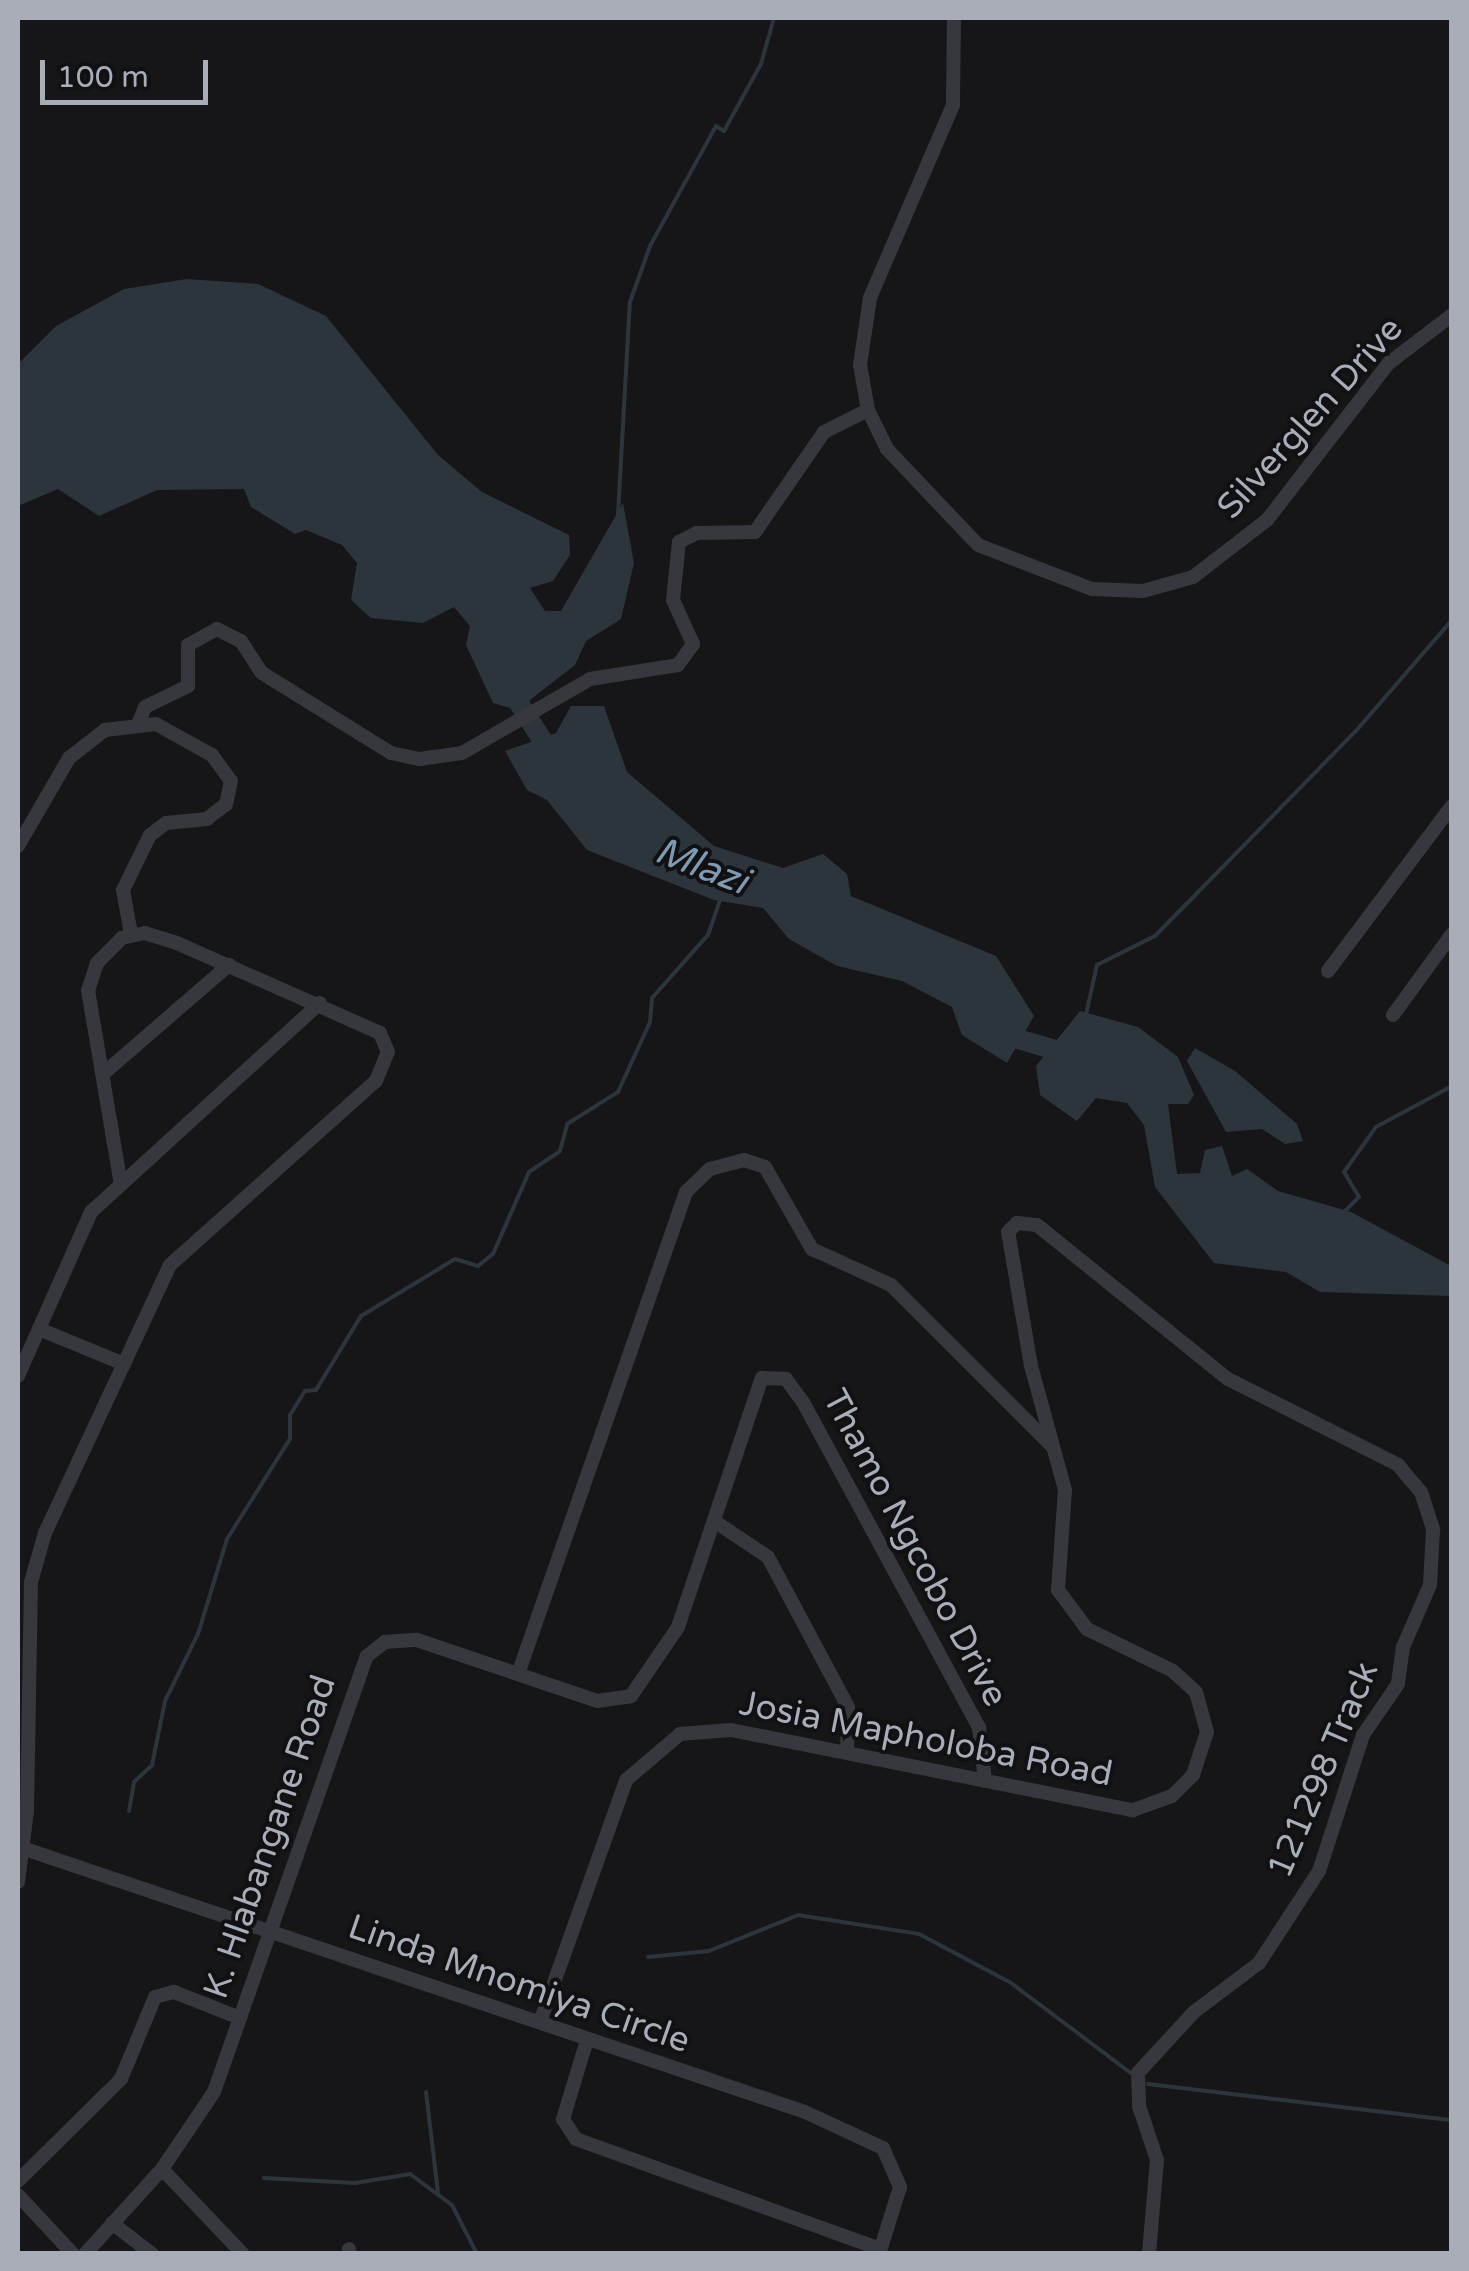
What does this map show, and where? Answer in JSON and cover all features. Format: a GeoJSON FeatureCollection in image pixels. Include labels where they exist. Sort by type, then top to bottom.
{"type":"FeatureCollection","features":[{"type":"Feature","properties":{"kind":"street","name":"Silverglen Drive"},"geometry":{"type":"LineString","coordinates":[[954,18],[955,92],[944,135],[864,320],[868,410],[920,492],[978,545],[1057,580],[1143,592],[1193,577],[1254,530],[1389,363],[1452,315]]}},
{"type":"Feature","properties":{"kind":"street"},"geometry":{"type":"LineString","coordinates":[[140,722],[146,707],[188,686],[188,645],[217,629],[241,641],[262,673],[391,753],[446,758],[545,703],[610,673],[687,659],[693,644],[672,586],[679,542],[697,533],[755,532],[824,432],[868,410]]}},
{"type":"Feature","properties":{"kind":"street"},"geometry":{"type":"LineString","coordinates":[[18,846],[79,747],[112,727],[140,722],[194,742],[223,764],[232,786],[212,817],[166,823],[150,834],[123,890],[131,934]]}},
{"type":"Feature","properties":{"kind":"street"},"geometry":{"type":"LineString","coordinates":[[1328,971],[1452,806]]}},
{"type":"Feature","properties":{"kind":"street"},"geometry":{"type":"LineString","coordinates":[[18,1882],[25,1849],[24,1700],[33,1563],[176,1257],[384,1070],[380,1033],[320,1002],[229,965],[131,934]]}},
{"type":"Feature","properties":{"kind":"street"},"geometry":{"type":"LineString","coordinates":[[120,1180],[89,981],[102,954],[131,934]]}},
{"type":"Feature","properties":{"kind":"street"},"geometry":{"type":"LineString","coordinates":[[1393,1015],[1452,934]]}},
{"type":"Feature","properties":{"kind":"street"},"geometry":{"type":"LineString","coordinates":[[103,1074],[229,965]]}},
{"type":"Feature","properties":{"kind":"street"},"geometry":{"type":"LineString","coordinates":[[18,1376],[91,1212],[120,1180],[320,1002]]}},
{"type":"Feature","properties":{"kind":"street"},"geometry":{"type":"LineString","coordinates":[[518,1674],[686,1192],[710,1168],[744,1160],[766,1167],[812,1249],[891,1284],[1052,1447]]}},
{"type":"Feature","properties":{"kind":"street","name":"121298 Track"},"geometry":{"type":"LineString","coordinates":[[1052,1447],[1010,1242],[1010,1228],[1022,1222],[1046,1230],[1228,1378],[1398,1465],[1421,1492],[1433,1530],[1430,1586],[1403,1647],[1398,1684],[1363,1735],[1318,1870],[1259,1964],[1194,2012],[1138,2073],[1139,2106],[1157,2160],[1149,2254]]}},
{"type":"Feature","properties":{"kind":"street"},"geometry":{"type":"LineString","coordinates":[[39,1329],[124,1364]]}},
{"type":"Feature","properties":{"kind":"street","name":"Thamo Ngcobo Drive"},"geometry":{"type":"LineString","coordinates":[[758,1382],[781,1376],[803,1402],[975,1718],[985,1781]]}},
{"type":"Feature","properties":{"kind":"street","name":"K. Hlabangane Road"},"geometry":{"type":"LineString","coordinates":[[85,2254],[162,2168],[214,2092],[367,1656],[386,1642],[417,1640],[597,1702],[631,1696],[678,1627],[758,1382]]}},
{"type":"Feature","properties":{"kind":"street","name":"Josia Mapholoba Road"},"geometry":{"type":"LineString","coordinates":[[540,2022],[612,1816],[644,1756],[680,1734],[709,1728],[1144,1809],[1183,1788],[1206,1748],[1202,1704],[1186,1680],[1094,1634],[1064,1606],[1056,1568],[1065,1497],[1052,1447]]}},
{"type":"Feature","properties":{"kind":"street"},"geometry":{"type":"LineString","coordinates":[[714,1521],[768,1557],[848,1707],[847,1753]]}},
{"type":"Feature","properties":{"kind":"street","name":"Linda Mnomiya Circle"},"geometry":{"type":"LineString","coordinates":[[25,1849],[805,2112],[883,2148],[900,2188],[879,2251]]}},
{"type":"Feature","properties":{"kind":"street"},"geometry":{"type":"LineString","coordinates":[[18,2182],[121,2079],[155,1997],[174,1992],[240,2018]]}},
{"type":"Feature","properties":{"kind":"street"},"geometry":{"type":"LineString","coordinates":[[587,2040],[563,2118],[576,2139],[879,2251]]}},
{"type":"Feature","properties":{"kind":"street"},"geometry":{"type":"LineString","coordinates":[[162,2168],[244,2254]]}},
{"type":"Feature","properties":{"kind":"street"},"geometry":{"type":"LineString","coordinates":[[18,2195],[73,2254]]}},
{"type":"Feature","properties":{"kind":"street"},"geometry":{"type":"LineString","coordinates":[[112,2224],[153,2253]]}},
{"type":"Feature","properties":{"kind":"water"},"geometry":{"type":"Polygon","coordinates":[[[187,279],[258,284],[326,316],[438,455],[482,492],[569,535],[570,555],[553,581],[530,588],[545,611],[561,611],[623,503],[634,563],[621,619],[586,641],[575,665],[517,710],[493,703],[466,645],[470,626],[454,607],[423,623],[371,618],[351,600],[357,563],[342,545],[306,530],[295,534],[251,507],[244,489],[157,490],[99,516],[58,489],[18,506],[20,362],[56,326],[124,289],[187,279]]]}},
{"type":"Feature","properties":{"kind":"water"},"geometry":{"type":"Polygon","coordinates":[[[571,706],[604,706],[627,772],[714,846],[783,868],[823,854],[847,874],[851,896],[996,956],[1034,1016],[1007,1063],[962,1035],[952,1007],[902,981],[837,966],[789,939],[763,908],[714,900],[587,850],[547,800],[527,790],[505,751],[556,733],[571,706]]]}},
{"type":"Feature","properties":{"kind":"water"},"geometry":{"type":"Polygon","coordinates":[[[1080,1011],[1138,1027],[1178,1057],[1194,1095],[1188,1104],[1168,1104],[1177,1174],[1200,1173],[1205,1150],[1222,1146],[1232,1176],[1247,1169],[1278,1191],[1351,1212],[1451,1266],[1451,1296],[1320,1292],[1286,1272],[1214,1263],[1155,1187],[1144,1125],[1127,1103],[1096,1098],[1077,1121],[1040,1095],[1036,1066],[1080,1011]]]}},
{"type":"Feature","properties":{"kind":"water"},"geometry":{"type":"Polygon","coordinates":[[[1195,1048],[1235,1071],[1297,1124],[1303,1141],[1285,1144],[1262,1129],[1226,1132],[1187,1061],[1195,1048]]]}},
{"type":"Feature","properties":{"kind":"waterway"},"geometry":{"type":"LineString","coordinates":[[606,18],[634,18]]}},
{"type":"Feature","properties":{"kind":"waterway"},"geometry":{"type":"LineString","coordinates":[[618,514],[630,302],[650,246],[716,126],[724,131],[761,64],[774,18]]}},
{"type":"Feature","properties":{"kind":"waterway"},"geometry":{"type":"LineString","coordinates":[[1085,1019],[1097,965],[1155,936],[1355,732],[1452,620]]}},
{"type":"Feature","properties":{"kind":"waterway","name":"Mlazi"},"geometry":{"type":"LineString","coordinates":[[506,683],[555,760]]}},
{"type":"Feature","properties":{"kind":"waterway"},"geometry":{"type":"LineString","coordinates":[[129,1811],[134,1782],[152,1765],[165,1701],[198,1634],[227,1539],[290,1439],[290,1415],[305,1391],[316,1390],[361,1316],[455,1259],[478,1266],[493,1254],[529,1172],[560,1151],[567,1124],[618,1092],[650,1022],[652,998],[708,935],[720,900]]}},
{"type":"Feature","properties":{"kind":"waterway","name":"Mlazi"},"geometry":{"type":"LineString","coordinates":[[1001,1020],[1018,1039],[1072,1055]]}},
{"type":"Feature","properties":{"kind":"waterway"},"geometry":{"type":"LineString","coordinates":[[1342,1214],[1359,1197],[1344,1172],[1376,1127],[1452,1086]]}},
{"type":"Feature","properties":{"kind":"waterway"},"geometry":{"type":"LineString","coordinates":[[648,1957],[709,1951],[798,1915],[919,1934],[1011,1983],[1131,2073]]}},
{"type":"Feature","properties":{"kind":"waterway"},"geometry":{"type":"LineString","coordinates":[[1148,2084],[1452,2120]]}},
{"type":"Feature","properties":{"kind":"waterway"},"geometry":{"type":"LineString","coordinates":[[426,2092],[438,2192]]}},
{"type":"Feature","properties":{"kind":"waterway"},"geometry":{"type":"LineString","coordinates":[[264,2178],[355,2183],[410,2174],[452,2205],[477,2254]]}}]}
